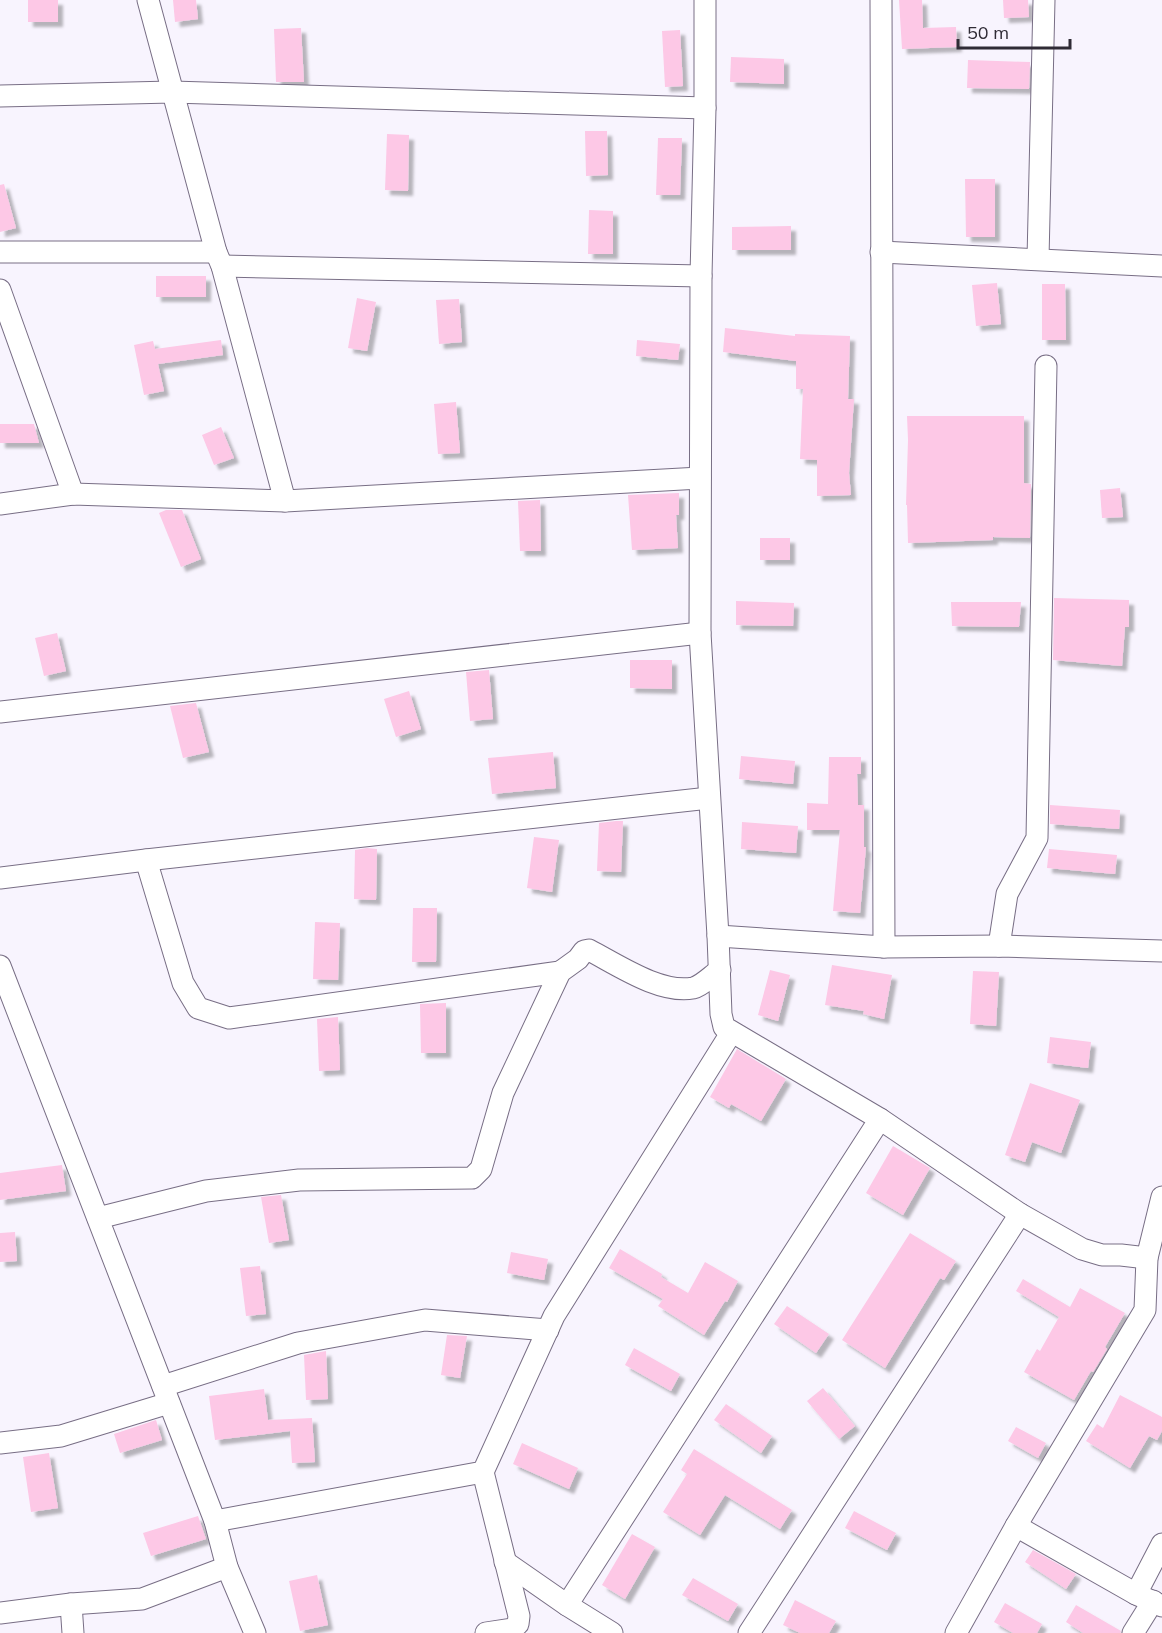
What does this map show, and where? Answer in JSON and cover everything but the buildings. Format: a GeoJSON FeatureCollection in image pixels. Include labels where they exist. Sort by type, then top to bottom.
{"type":"FeatureCollection","features":[{"type":"Feature","properties":{"kind":"street"},"geometry":{"type":"LineString","coordinates":[[148,0],[285,501]]}},
{"type":"Feature","properties":{"kind":"street"},"geometry":{"type":"LineString","coordinates":[[705,0],[701,276],[700,633],[721,1014],[724,1027],[880,1119],[1020,1214],[1082,1249],[1102,1256],[1121,1255],[1147,1258]]}},
{"type":"Feature","properties":{"kind":"street"},"geometry":{"type":"LineString","coordinates":[[880,0],[884,947]]}},
{"type":"Feature","properties":{"kind":"street"},"geometry":{"type":"LineString","coordinates":[[1038,259],[1044,0]]}},
{"type":"Feature","properties":{"kind":"street"},"geometry":{"type":"LineString","coordinates":[[0,96],[172,92],[705,108]]}},
{"type":"Feature","properties":{"kind":"street"},"geometry":{"type":"LineString","coordinates":[[0,252],[701,276]]}},
{"type":"Feature","properties":{"kind":"street"},"geometry":{"type":"LineString","coordinates":[[881,252],[1162,266]]}},
{"type":"Feature","properties":{"kind":"street"},"geometry":{"type":"LineString","coordinates":[[0,290],[72,494]]}},
{"type":"Feature","properties":{"kind":"street"},"geometry":{"type":"LineString","coordinates":[[999,946],[1007,894],[1037,838],[1046,366]]}},
{"type":"Feature","properties":{"kind":"street"},"geometry":{"type":"LineString","coordinates":[[0,504],[72,494],[285,501],[700,478]]}},
{"type":"Feature","properties":{"kind":"street"},"geometry":{"type":"LineString","coordinates":[[0,712],[700,633]]}},
{"type":"Feature","properties":{"kind":"street"},"geometry":{"type":"LineString","coordinates":[[0,878],[709,798]]}},
{"type":"Feature","properties":{"kind":"street"},"geometry":{"type":"LineString","coordinates":[[146,860],[183,983],[198,1008],[229,1018],[560,972]]}},
{"type":"Feature","properties":{"kind":"street"},"geometry":{"type":"LineString","coordinates":[[718,936],[884,947],[999,946],[1162,951]]}},
{"type":"Feature","properties":{"kind":"street"},"geometry":{"type":"LineString","coordinates":[[98,1218],[206,1191],[299,1180],[472,1178],[481,1169],[503,1093],[560,972],[586,950],[654,983],[676,988],[695,988],[720,970]]}},
{"type":"Feature","properties":{"kind":"street"},"geometry":{"type":"LineString","coordinates":[[0,966],[215,1521],[227,1567],[255,1633]]}},
{"type":"Feature","properties":{"kind":"street"},"geometry":{"type":"LineString","coordinates":[[486,1633],[512,1629],[518,1624],[519,1616],[483,1472],[554,1316],[731,1033]]}},
{"type":"Feature","properties":{"kind":"street"},"geometry":{"type":"LineString","coordinates":[[567,1605],[880,1119]]}},
{"type":"Feature","properties":{"kind":"street"},"geometry":{"type":"LineString","coordinates":[[956,1633],[1016,1526],[1154,1310],[1147,1258],[1162,1197]]}},
{"type":"Feature","properties":{"kind":"street"},"geometry":{"type":"LineString","coordinates":[[749,1633],[1020,1214]]}},
{"type":"Feature","properties":{"kind":"street"},"geometry":{"type":"LineString","coordinates":[[0,1443],[61,1436],[298,1343],[425,1320],[548,1330]]}},
{"type":"Feature","properties":{"kind":"street"},"geometry":{"type":"LineString","coordinates":[[215,1521],[483,1472]]}},
{"type":"Feature","properties":{"kind":"street"},"geometry":{"type":"LineString","coordinates":[[1016,1526],[1150,1600]]}},
{"type":"Feature","properties":{"kind":"street"},"geometry":{"type":"LineString","coordinates":[[1133,1633],[1150,1600],[1162,1544]]}},
{"type":"Feature","properties":{"kind":"street"},"geometry":{"type":"LineString","coordinates":[[505,1562],[612,1633]]}},
{"type":"Feature","properties":{"kind":"street"},"geometry":{"type":"LineString","coordinates":[[0,1613],[71,1604],[142,1599],[227,1567]]}},
{"type":"Feature","properties":{"kind":"street"},"geometry":{"type":"LineString","coordinates":[[71,1604],[73,1633]]}}]}
